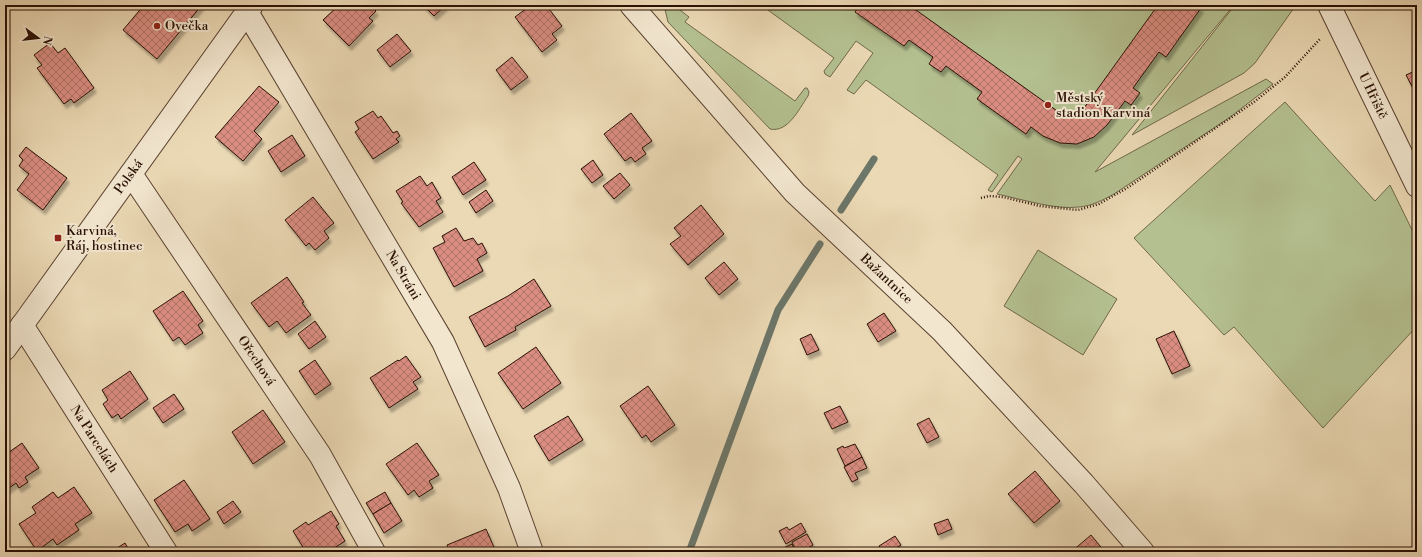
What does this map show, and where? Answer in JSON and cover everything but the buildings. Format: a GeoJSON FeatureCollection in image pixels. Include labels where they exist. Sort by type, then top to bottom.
{"type":"FeatureCollection","features":[{"type":"Feature","properties":{"kind":"street","name":"Bažantnice"},"geometry":{"type":"LineString","coordinates":[[631,5],[794,193],[942,331],[1084,484],[1142,552]]}},
{"type":"Feature","properties":{"kind":"street","name":"Polská"},"geometry":{"type":"LineString","coordinates":[[5,349],[250,8]]}},
{"type":"Feature","properties":{"kind":"street","name":"Na Stráni"},"geometry":{"type":"LineString","coordinates":[[250,8],[443,342],[509,488],[532,552]]}},
{"type":"Feature","properties":{"kind":"street","name":"U Hřiště"},"geometry":{"type":"LineString","coordinates":[[1332,13],[1417,186]]}},
{"type":"Feature","properties":{"kind":"street","name":"Ořechová"},"geometry":{"type":"LineString","coordinates":[[131,174],[320,455],[374,552]]}},
{"type":"Feature","properties":{"kind":"street","name":"Na Parcelách"},"geometry":{"type":"LineString","coordinates":[[22,326],[166,552]]}},
{"type":"Feature","properties":{"kind":"path"},"geometry":{"type":"LineString","coordinates":[[981,198],[989,196],[1003,197],[1040,206],[1078,210],[1100,204],[1128,188],[1254,102],[1285,77],[1332,13]]}},
{"type":"Feature","properties":{"kind":"green space"},"geometry":{"type":"Polygon","coordinates":[[[664,5],[683,5],[680,10],[689,17],[685,22],[795,101],[805,88],[807,88],[809,92],[808,96],[788,124],[776,129],[770,129],[668,22],[664,5]]]}},
{"type":"Feature","properties":{"kind":"green space","name":"Městský stadion Karviná"},"geometry":{"type":"Polygon","coordinates":[[[761,5],[1234,5],[1095,172],[1266,79],[1273,84],[1229,118],[1114,194],[1084,206],[1070,208],[1049,206],[997,194],[1022,159],[1018,156],[992,192],[988,190],[998,175],[866,80],[854,94],[847,90],[873,53],[856,41],[830,77],[825,74],[824,71],[834,58],[761,5]]]}},
{"type":"Feature","properties":{"kind":"green space"},"geometry":{"type":"Polygon","coordinates":[[[1235,5],[1296,5],[1255,63],[1244,73],[1132,135],[1235,5]]]}},
{"type":"Feature","properties":{"kind":"green space"},"geometry":{"type":"Polygon","coordinates":[[[1285,102],[1375,201],[1390,185],[1417,240],[1417,326],[1323,428],[1234,327],[1224,335],[1134,238],[1285,102]]]}},
{"type":"Feature","properties":{"kind":"green space"},"geometry":{"type":"Polygon","coordinates":[[[1038,250],[1117,299],[1083,355],[1004,306],[1038,250]]]}},
{"type":"Feature","properties":{"kind":"waterway"},"geometry":{"type":"LineString","coordinates":[[841,210],[874,159]]}},
{"type":"Feature","properties":{"kind":"waterway"},"geometry":{"type":"LineString","coordinates":[[689,552],[778,310],[820,244]]}},
{"type":"Feature","properties":{"kind":"place","name":"Ovečka"},"geometry":{"type":"Point","coordinates":[157,26]}},
{"type":"Feature","properties":{"kind":"place","name":"Městský stadion Karviná"},"geometry":{"type":"Point","coordinates":[1048,105]}},
{"type":"Feature","properties":{"kind":"place","name":"Karviná, Ráj, hostinec"},"geometry":{"type":"Point","coordinates":[58,238]}}]}
